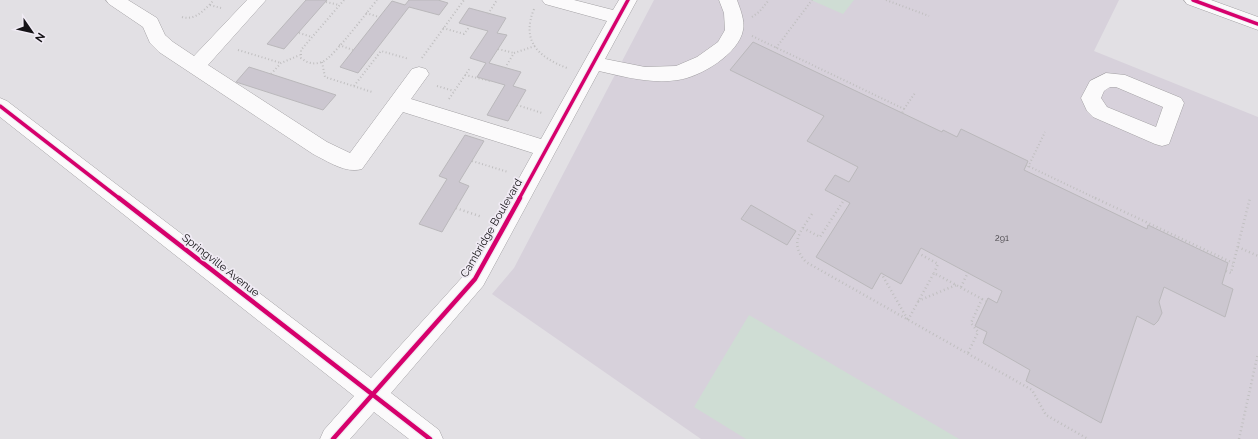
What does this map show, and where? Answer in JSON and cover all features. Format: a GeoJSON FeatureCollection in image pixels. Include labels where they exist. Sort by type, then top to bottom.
{"type":"FeatureCollection","features":[{"type":"Feature","properties":{"kind":"street"},"geometry":{"type":"LineString","coordinates":[[115,0],[151,23],[157,38],[195,67],[320,148],[342,159],[355,163],[398,103],[417,64]]}},
{"type":"Feature","properties":{"kind":"street"},"geometry":{"type":"LineString","coordinates":[[195,67],[257,0]]}},
{"type":"Feature","properties":{"kind":"street"},"geometry":{"type":"LineString","coordinates":[[551,0],[623,9]]}},
{"type":"Feature","properties":{"kind":"street"},"geometry":{"type":"LineString","coordinates":[[592,63],[645,74],[678,73],[704,62],[725,47],[734,30],[733,13],[728,0]]}},
{"type":"Feature","properties":{"kind":"street"},"geometry":{"type":"LineString","coordinates":[[1193,0],[1258,9]]}},
{"type":"Feature","properties":{"kind":"street"},"geometry":{"type":"LineString","coordinates":[[1230,6],[1258,24]]}},
{"type":"Feature","properties":{"kind":"street","name":"Cambridge Boulevard"},"geometry":{"type":"LineString","coordinates":[[333,439],[475,279],[592,63],[623,9]]}},
{"type":"Feature","properties":{"kind":"street"},"geometry":{"type":"LineString","coordinates":[[1106,80],[1118,80],[1174,103],[1162,138],[1100,112],[1094,106],[1091,98],[1097,86],[1106,80]]}},
{"type":"Feature","properties":{"kind":"street"},"geometry":{"type":"LineString","coordinates":[[398,103],[546,148]]}},
{"type":"Feature","properties":{"kind":"street","name":"Springville Avenue"},"geometry":{"type":"LineString","coordinates":[[0,106],[430,439]]}},
{"type":"Feature","properties":{"kind":"path"},"geometry":{"type":"LineString","coordinates":[[182,17],[186,19],[194,18],[214,0]]}},
{"type":"Feature","properties":{"kind":"path"},"geometry":{"type":"LineString","coordinates":[[300,55],[301,50],[344,0]]}},
{"type":"Feature","properties":{"kind":"path"},"geometry":{"type":"LineString","coordinates":[[300,55],[301,58],[309,64],[322,62],[340,45],[377,0]]}},
{"type":"Feature","properties":{"kind":"path"},"geometry":{"type":"LineString","coordinates":[[354,86],[381,51],[417,64],[464,0]]}},
{"type":"Feature","properties":{"kind":"path"},"geometry":{"type":"LineString","coordinates":[[488,14],[497,0]]}},
{"type":"Feature","properties":{"kind":"path"},"geometry":{"type":"LineString","coordinates":[[748,18],[754,16],[769,0]]}},
{"type":"Feature","properties":{"kind":"path"},"geometry":{"type":"LineString","coordinates":[[776,48],[812,0]]}},
{"type":"Feature","properties":{"kind":"path"},"geometry":{"type":"LineString","coordinates":[[886,0],[929,16]]}},
{"type":"Feature","properties":{"kind":"path"},"geometry":{"type":"LineString","coordinates":[[326,2],[339,5]]}},
{"type":"Feature","properties":{"kind":"path"},"geometry":{"type":"LineString","coordinates":[[209,5],[221,8]]}},
{"type":"Feature","properties":{"kind":"path"},"geometry":{"type":"LineString","coordinates":[[534,9],[528,22],[530,38],[543,57],[567,68]]}},
{"type":"Feature","properties":{"kind":"path"},"geometry":{"type":"LineString","coordinates":[[366,13],[379,17]]}},
{"type":"Feature","properties":{"kind":"path"},"geometry":{"type":"LineString","coordinates":[[443,28],[464,34],[470,26]]}},
{"type":"Feature","properties":{"kind":"path"},"geometry":{"type":"LineString","coordinates":[[299,33],[312,37]]}},
{"type":"Feature","properties":{"kind":"path"},"geometry":{"type":"LineString","coordinates":[[746,34],[904,109]]}},
{"type":"Feature","properties":{"kind":"path"},"geometry":{"type":"LineString","coordinates":[[340,45],[353,50]]}},
{"type":"Feature","properties":{"kind":"path"},"geometry":{"type":"LineString","coordinates":[[498,49],[514,53],[535,46]]}},
{"type":"Feature","properties":{"kind":"path"},"geometry":{"type":"LineString","coordinates":[[238,50],[281,63]]}},
{"type":"Feature","properties":{"kind":"path"},"geometry":{"type":"LineString","coordinates":[[505,68],[514,53]]}},
{"type":"Feature","properties":{"kind":"path"},"geometry":{"type":"LineString","coordinates":[[271,74],[281,63],[300,55]]}},
{"type":"Feature","properties":{"kind":"path"},"geometry":{"type":"LineString","coordinates":[[322,62],[325,77],[372,92]]}},
{"type":"Feature","properties":{"kind":"path"},"geometry":{"type":"LineString","coordinates":[[448,102],[470,68]]}},
{"type":"Feature","properties":{"kind":"path"},"geometry":{"type":"LineString","coordinates":[[465,75],[489,82],[490,81]]}},
{"type":"Feature","properties":{"kind":"path"},"geometry":{"type":"LineString","coordinates":[[437,86],[454,91]]}},
{"type":"Feature","properties":{"kind":"path"},"geometry":{"type":"LineString","coordinates":[[902,113],[915,93]]}},
{"type":"Feature","properties":{"kind":"path"},"geometry":{"type":"LineString","coordinates":[[517,105],[542,113]]}},
{"type":"Feature","properties":{"kind":"path"},"geometry":{"type":"LineString","coordinates":[[1044,132],[1027,166],[1233,263]]}},
{"type":"Feature","properties":{"kind":"path"},"geometry":{"type":"LineString","coordinates":[[472,161],[508,172]]}},
{"type":"Feature","properties":{"kind":"path"},"geometry":{"type":"LineString","coordinates":[[1226,271],[1231,273],[1250,198]]}},
{"type":"Feature","properties":{"kind":"path"},"geometry":{"type":"LineString","coordinates":[[803,228],[820,238],[844,200]]}},
{"type":"Feature","properties":{"kind":"path"},"geometry":{"type":"LineString","coordinates":[[456,208],[482,217]]}},
{"type":"Feature","properties":{"kind":"path"},"geometry":{"type":"LineString","coordinates":[[812,214],[797,238],[796,244],[801,257],[806,262],[1032,390],[1046,415],[1088,439]]}},
{"type":"Feature","properties":{"kind":"path"},"geometry":{"type":"LineString","coordinates":[[1238,247],[1258,256]]}},
{"type":"Feature","properties":{"kind":"path"},"geometry":{"type":"LineString","coordinates":[[908,320],[938,264],[918,253]]}},
{"type":"Feature","properties":{"kind":"path"},"geometry":{"type":"LineString","coordinates":[[934,272],[986,301]]}},
{"type":"Feature","properties":{"kind":"path"},"geometry":{"type":"LineString","coordinates":[[961,287],[968,272]]}},
{"type":"Feature","properties":{"kind":"path"},"geometry":{"type":"LineString","coordinates":[[881,273],[908,320]]}},
{"type":"Feature","properties":{"kind":"path"},"geometry":{"type":"LineString","coordinates":[[918,301],[956,285]]}},
{"type":"Feature","properties":{"kind":"path"},"geometry":{"type":"LineString","coordinates":[[968,354],[978,332],[971,322],[982,299]]}},
{"type":"Feature","properties":{"kind":"path"},"geometry":{"type":"LineString","coordinates":[[1238,439],[1258,353]]}},
{"type":"Feature","properties":{"kind":"shaded area"},"geometry":{"type":"Polygon","coordinates":[[[654,0],[1119,0],[1094,51],[1258,117],[1258,439],[701,439],[492,294],[514,268],[654,0]]]}},
{"type":"Feature","properties":{"kind":"shaded area"},"geometry":{"type":"Polygon","coordinates":[[[811,0],[854,0],[843,14],[811,0]]]}},
{"type":"Feature","properties":{"kind":"shaded area"},"geometry":{"type":"Polygon","coordinates":[[[749,315],[959,439],[746,439],[694,407],[749,315]]]}},
{"type":"Feature","properties":{"kind":"building"},"geometry":{"type":"Polygon","coordinates":[[[306,0],[327,0],[284,49],[267,44],[306,0]]]}},
{"type":"Feature","properties":{"kind":"building"},"geometry":{"type":"Polygon","coordinates":[[[409,0],[438,0],[448,3],[439,15],[409,7],[358,73],[340,67],[392,1],[405,5],[409,0]]]}},
{"type":"Feature","properties":{"kind":"building"},"geometry":{"type":"Polygon","coordinates":[[[469,8],[506,18],[497,33],[507,35],[489,63],[521,72],[513,86],[526,90],[508,121],[487,115],[505,85],[477,77],[486,63],[470,58],[488,31],[459,23],[469,8]]]}},
{"type":"Feature","properties":{"kind":"building"},"geometry":{"type":"Polygon","coordinates":[[[753,42],[942,132],[943,130],[957,137],[961,129],[1028,161],[1024,170],[1147,229],[1148,225],[1228,263],[1222,284],[1233,289],[1225,317],[1164,287],[1159,302],[1162,313],[1158,321],[1154,325],[1137,316],[1101,423],[1026,381],[1030,370],[983,343],[987,332],[975,326],[988,298],[997,303],[1002,291],[921,248],[901,284],[881,273],[872,289],[816,257],[850,203],[825,190],[835,175],[849,182],[858,167],[807,141],[824,116],[730,70],[753,42]]]}},
{"type":"Feature","properties":{"kind":"building"},"geometry":{"type":"Polygon","coordinates":[[[249,67],[336,95],[323,110],[236,82],[249,67]]]}},
{"type":"Feature","properties":{"kind":"building"},"geometry":{"type":"Polygon","coordinates":[[[465,135],[484,141],[459,182],[469,186],[442,232],[419,224],[447,179],[439,176],[465,135]]]}},
{"type":"Feature","properties":{"kind":"building"},"geometry":{"type":"Polygon","coordinates":[[[751,205],[796,231],[787,245],[741,219],[751,205]]]}},
{"type":"Feature","properties":{"kind":"cycle path"},"geometry":{"type":"LineString","coordinates":[[333,439],[475,279],[628,0]]}},
{"type":"Feature","properties":{"kind":"cycle path"},"geometry":{"type":"LineString","coordinates":[[1193,0],[1258,24]]}},
{"type":"Feature","properties":{"kind":"cycle path"},"geometry":{"type":"LineString","coordinates":[[0,106],[430,439]]}}]}
